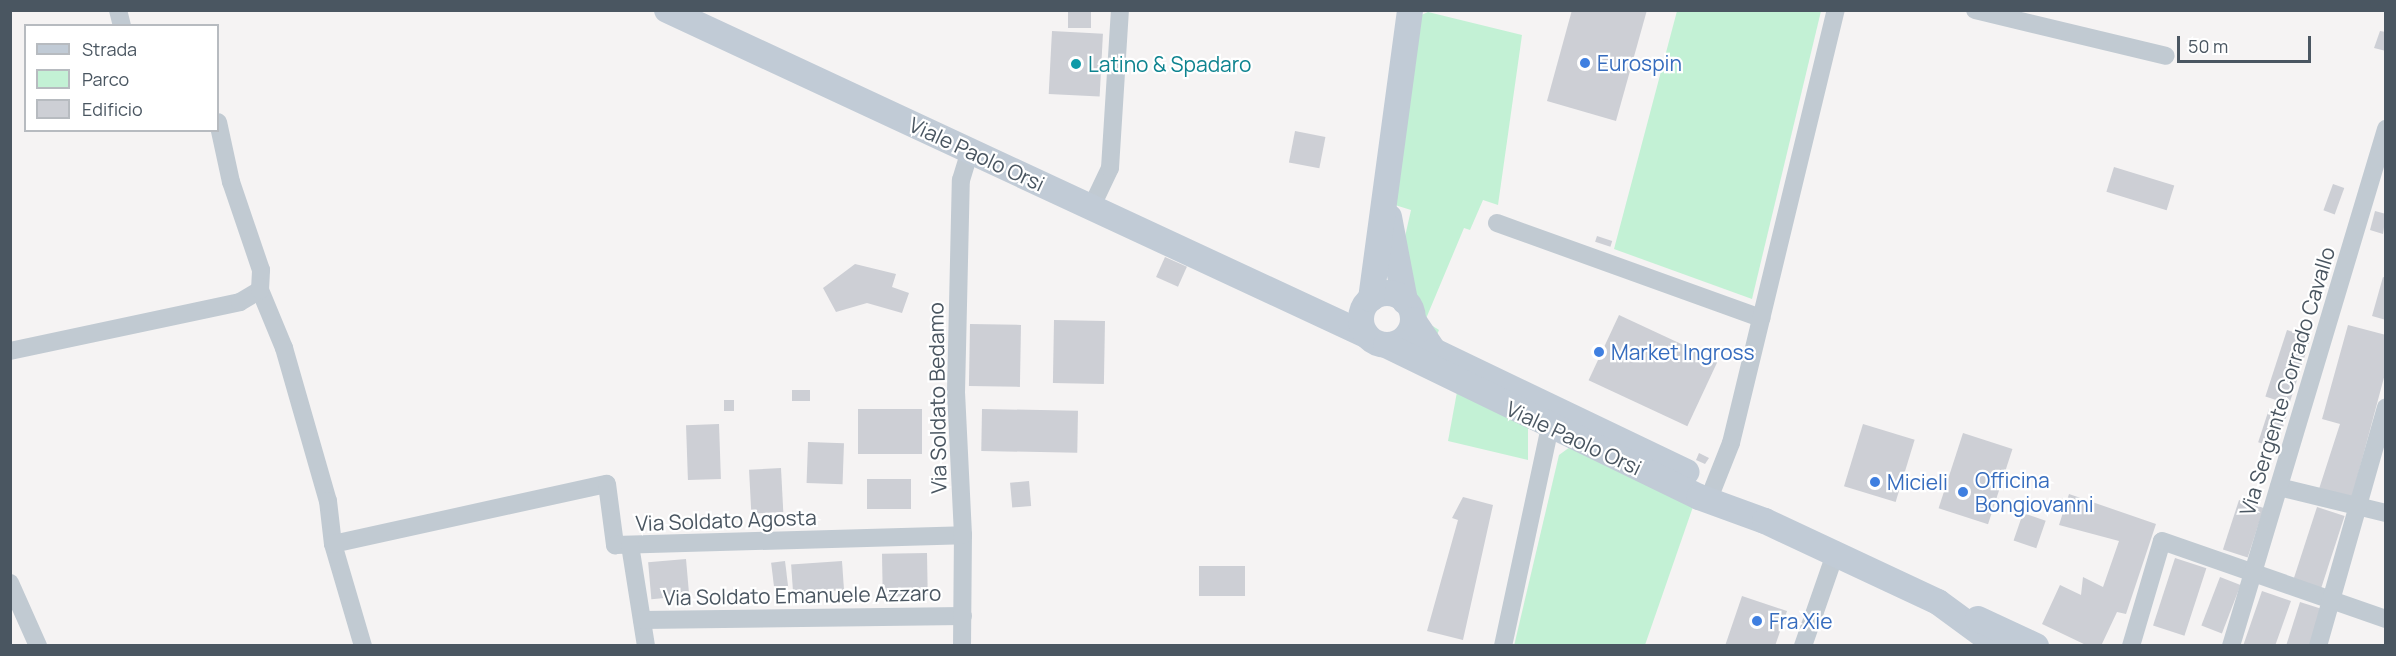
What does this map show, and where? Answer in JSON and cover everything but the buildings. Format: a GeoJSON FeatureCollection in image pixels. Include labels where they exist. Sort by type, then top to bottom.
{"type":"FeatureCollection","features":[{"type":"Feature","properties":{"kind":"main road","name":"Viale Paolo Orsi"},"geometry":{"type":"LineString","coordinates":[[667,10],[1376,340],[1550,427],[1711,494],[1949,608]]}},
{"type":"Feature","properties":{"kind":"main road"},"geometry":{"type":"LineString","coordinates":[[1287,300],[1334,308],[1369,301],[1388,293],[1409,310],[1405,338],[1376,340],[1361,319],[1369,301],[1386,202],[1410,10]]}},
{"type":"Feature","properties":{"kind":"main road","name":"Viale Paolo Orsi"},"geometry":{"type":"LineString","coordinates":[[1386,202],[1409,310],[1428,346],[1642,450],[1711,494]]}},
{"type":"Feature","properties":{"kind":"main road"},"geometry":{"type":"LineString","coordinates":[[1949,608],[1998,645]]}},
{"type":"Feature","properties":{"kind":"main road"},"geometry":{"type":"LineString","coordinates":[[1949,608],[2036,645]]}},
{"type":"Feature","properties":{"kind":"street"},"geometry":{"type":"LineString","coordinates":[[1091,208],[1110,168],[1120,10]]}},
{"type":"Feature","properties":{"kind":"street"},"geometry":{"type":"LineString","coordinates":[[1711,494],[1731,442],[1836,10]]}},
{"type":"Feature","properties":{"kind":"street"},"geometry":{"type":"LineString","coordinates":[[1975,10],[2166,56]]}},
{"type":"Feature","properties":{"kind":"street"},"geometry":{"type":"LineString","coordinates":[[219,127],[231,182],[261,270],[261,290],[284,348],[328,501],[333,544],[363,645]]}},
{"type":"Feature","properties":{"kind":"street","name":"Via Sergente Corrado Cavallo"},"geometry":{"type":"LineString","coordinates":[[2231,645],[2385,129]]}},
{"type":"Feature","properties":{"kind":"street","name":"Via Soldato Bedamo"},"geometry":{"type":"LineString","coordinates":[[962,645],[963,536],[956,393],[961,180],[970,150]]}},
{"type":"Feature","properties":{"kind":"street"},"geometry":{"type":"LineString","coordinates":[[1497,223],[1761,318]]}},
{"type":"Feature","properties":{"kind":"street"},"geometry":{"type":"LineString","coordinates":[[10,351],[240,302],[261,290]]}},
{"type":"Feature","properties":{"kind":"street"},"geometry":{"type":"LineString","coordinates":[[1457,362],[1488,386],[1542,414],[1550,427],[1503,645]]}},
{"type":"Feature","properties":{"kind":"street"},"geometry":{"type":"LineString","coordinates":[[2318,645],[2385,406]]}},
{"type":"Feature","properties":{"kind":"street"},"geometry":{"type":"LineString","coordinates":[[1550,427],[1560,422],[1569,423],[1612,444],[1642,450]]}},
{"type":"Feature","properties":{"kind":"street","name":"Via Soldato Agosta"},"geometry":{"type":"LineString","coordinates":[[333,544],[607,484],[615,545],[963,536]]}},
{"type":"Feature","properties":{"kind":"street"},"geometry":{"type":"LineString","coordinates":[[2279,487],[2385,513]]}},
{"type":"Feature","properties":{"kind":"street"},"geometry":{"type":"LineString","coordinates":[[2131,645],[2162,541],[2385,619]]}},
{"type":"Feature","properties":{"kind":"street"},"geometry":{"type":"LineString","coordinates":[[630,545],[646,645]]}},
{"type":"Feature","properties":{"kind":"street"},"geometry":{"type":"LineString","coordinates":[[1803,645],[1835,554]]}},
{"type":"Feature","properties":{"kind":"street"},"geometry":{"type":"LineString","coordinates":[[10,583],[38,645]]}},
{"type":"Feature","properties":{"kind":"street","name":"Via Soldato Emanuele Azzaro"},"geometry":{"type":"LineString","coordinates":[[642,620],[963,616]]}},
{"type":"Feature","properties":{"kind":"green space"},"geometry":{"type":"Polygon","coordinates":[[[1677,11],[1821,11],[1752,299],[1614,249],[1677,11]]]}},
{"type":"Feature","properties":{"kind":"green space"},"geometry":{"type":"Polygon","coordinates":[[[1428,12],[1522,35],[1498,205],[1483,200],[1470,230],[1464,228],[1425,321],[1439,330],[1434,342],[1414,300],[1404,241],[1411,210],[1395,205],[1419,16],[1428,12]]]}},
{"type":"Feature","properties":{"kind":"green space"},"geometry":{"type":"Polygon","coordinates":[[[1457,392],[1528,426],[1528,460],[1448,441],[1457,392]]]}},
{"type":"Feature","properties":{"kind":"green space"},"geometry":{"type":"Polygon","coordinates":[[[1570,447],[1695,501],[1645,645],[1514,646],[1559,455],[1570,447]]]}},
{"type":"Feature","properties":{"kind":"place","name":"Eurospin"},"geometry":{"type":"Point","coordinates":[1585,63]}},
{"type":"Feature","properties":{"kind":"place","name":"Latino & Spadaro"},"geometry":{"type":"Point","coordinates":[1076,64]}},
{"type":"Feature","properties":{"kind":"place","name":"Market Ingross"},"geometry":{"type":"Point","coordinates":[1599,352]}},
{"type":"Feature","properties":{"kind":"place","name":"Micieli"},"geometry":{"type":"Point","coordinates":[1875,482]}},
{"type":"Feature","properties":{"kind":"place","name":"Officina Bongiovanni"},"geometry":{"type":"Point","coordinates":[1963,492]}},
{"type":"Feature","properties":{"kind":"place","name":"Fra Xie"},"geometry":{"type":"Point","coordinates":[1757,621]}}]}
